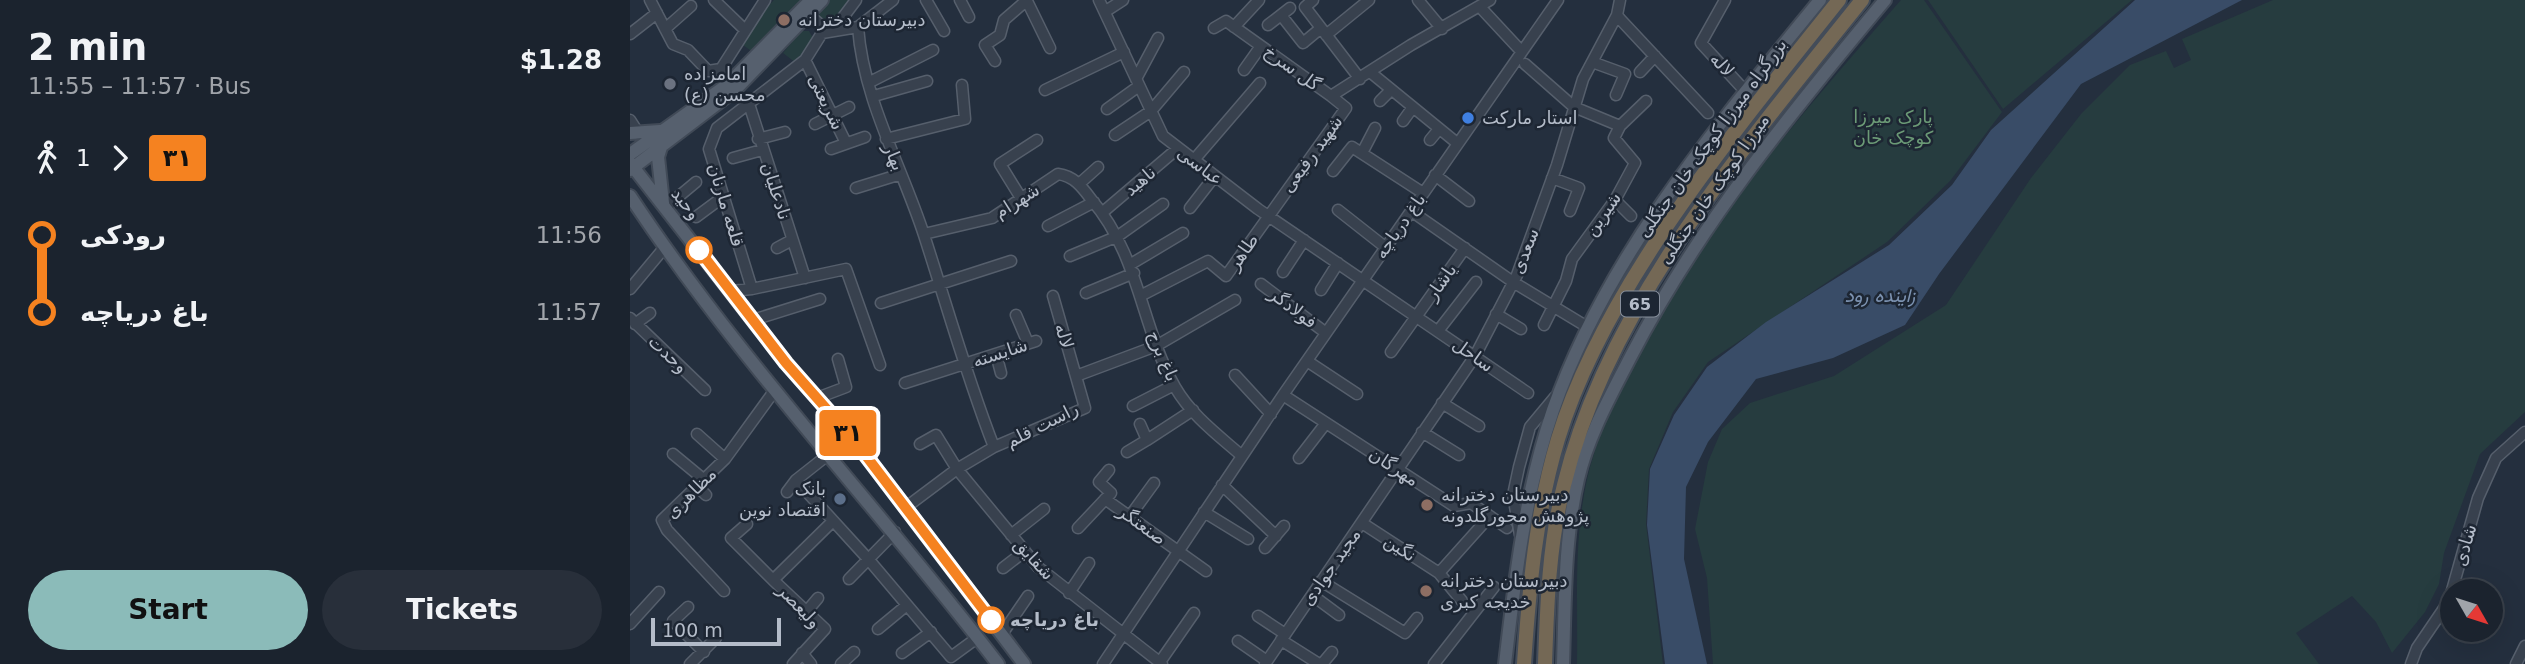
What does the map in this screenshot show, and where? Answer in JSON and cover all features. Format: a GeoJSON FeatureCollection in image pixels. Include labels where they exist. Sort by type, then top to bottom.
{"type":"FeatureCollection","features":[{"type":"Feature","properties":{"kind":"highway","name":"بزرگراه میرزا کوچک خان جنگلی"},"geometry":{"type":"LineString","coordinates":[[1524,664],[1531,570],[1548,480],[1558,439],[1590,360],[1640,272],[1700,181],[1839,0]]}},
{"type":"Feature","properties":{"kind":"highway","name":"بزرگراه میرزا کوچک خان جنگلی"},"geometry":{"type":"LineString","coordinates":[[1545,664],[1555,528],[1563,485],[1575,444],[1606,367],[1654,279],[1716,188],[1862,0]]}},
{"type":"Feature","properties":{"kind":"highway"},"geometry":{"type":"LineString","coordinates":[[1547,617],[1553,664]]}},
{"type":"Feature","properties":{"kind":"main road"},"geometry":{"type":"LineString","coordinates":[[630,154],[727,85],[811,0]]}},
{"type":"Feature","properties":{"kind":"main road"},"geometry":{"type":"LineString","coordinates":[[631,167],[734,91],[822,0]]}},
{"type":"Feature","properties":{"kind":"main road","name":"میرزا کوچک خان جنگلی"},"geometry":{"type":"LineString","coordinates":[[1504,664],[1520,536],[1560,392],[1589,328],[1644,230],[1712,134],[1820,0]]}},
{"type":"Feature","properties":{"kind":"main road","name":"میرزا کوچک خان جنگلی"},"geometry":{"type":"LineString","coordinates":[[1563,664],[1567,539],[1578,478],[1597,421],[1682,263],[1781,125],[1885,0]]}},
{"type":"Feature","properties":{"kind":"main road"},"geometry":{"type":"LineString","coordinates":[[634,133],[664,130]]}},
{"type":"Feature","properties":{"kind":"main road"},"geometry":{"type":"LineString","coordinates":[[638,215],[650,206],[665,205],[659,157],[661,147]]}},
{"type":"Feature","properties":{"kind":"main road","name":"وحید"},"geometry":{"type":"LineString","coordinates":[[631,167],[665,205],[753,320],[905,508],[1024,664]]}},
{"type":"Feature","properties":{"kind":"main road"},"geometry":{"type":"LineString","coordinates":[[630,196],[638,215],[775,390],[904,544],[998,664]]}},
{"type":"Feature","properties":{"kind":"street"},"geometry":{"type":"LineString","coordinates":[[650,0],[673,44],[688,50],[708,71],[722,69],[744,29],[765,0]]}},
{"type":"Feature","properties":{"kind":"street"},"geometry":{"type":"LineString","coordinates":[[714,0],[744,29]]}},
{"type":"Feature","properties":{"kind":"street"},"geometry":{"type":"LineString","coordinates":[[832,29],[856,0]]}},
{"type":"Feature","properties":{"kind":"street"},"geometry":{"type":"LineString","coordinates":[[707,113],[717,128],[805,60],[822,33],[832,29],[859,27],[893,0]]}},
{"type":"Feature","properties":{"kind":"street"},"geometry":{"type":"LineString","coordinates":[[926,0],[944,31]]}},
{"type":"Feature","properties":{"kind":"street"},"geometry":{"type":"LineString","coordinates":[[960,0],[969,17]]}},
{"type":"Feature","properties":{"kind":"street"},"geometry":{"type":"LineString","coordinates":[[995,61],[985,45],[1000,35],[1004,20],[1027,0],[1050,48]]}},
{"type":"Feature","properties":{"kind":"street","name":"عباسی"},"geometry":{"type":"LineString","coordinates":[[1099,0],[1163,136],[1268,216],[1363,279]]}},
{"type":"Feature","properties":{"kind":"street"},"geometry":{"type":"LineString","coordinates":[[1105,11],[1123,0]]}},
{"type":"Feature","properties":{"kind":"street"},"geometry":{"type":"LineString","coordinates":[[1214,28],[1226,21],[1234,27],[1259,0]]}},
{"type":"Feature","properties":{"kind":"street"},"geometry":{"type":"LineString","coordinates":[[1268,25],[1286,11],[1303,43],[1369,0]]}},
{"type":"Feature","properties":{"kind":"street"},"geometry":{"type":"LineString","coordinates":[[1418,0],[1443,29]]}},
{"type":"Feature","properties":{"kind":"street","name":"گل سرخ"},"geometry":{"type":"LineString","coordinates":[[1234,27],[1331,96],[1411,45],[1481,8],[1490,0]]}},
{"type":"Feature","properties":{"kind":"street","name":"باغ دریاچه"},"geometry":{"type":"LineString","coordinates":[[1104,664],[1270,414],[1558,0]]}},
{"type":"Feature","properties":{"kind":"street","name":"سعدی"},"geometry":{"type":"LineString","coordinates":[[1397,469],[1475,356],[1513,282],[1552,178],[1574,107],[1592,62],[1617,15],[1620,0]]}},
{"type":"Feature","properties":{"kind":"street","name":"لاله"},"geometry":{"type":"LineString","coordinates":[[1725,0],[1701,43],[1746,92]]}},
{"type":"Feature","properties":{"kind":"street"},"geometry":{"type":"LineString","coordinates":[[1309,4],[1324,31],[1360,79]]}},
{"type":"Feature","properties":{"kind":"street"},"geometry":{"type":"LineString","coordinates":[[666,29],[691,6]]}},
{"type":"Feature","properties":{"kind":"street"},"geometry":{"type":"LineString","coordinates":[[1481,8],[1521,51]]}},
{"type":"Feature","properties":{"kind":"street"},"geometry":{"type":"LineString","coordinates":[[630,34],[657,13]]}},
{"type":"Feature","properties":{"kind":"street"},"geometry":{"type":"LineString","coordinates":[[809,15],[832,29]]}},
{"type":"Feature","properties":{"kind":"street"},"geometry":{"type":"LineString","coordinates":[[1617,15],[1708,113]]}},
{"type":"Feature","properties":{"kind":"street","name":"بهار"},"geometry":{"type":"LineString","coordinates":[[859,27],[870,82],[886,139],[923,234],[964,364],[994,447]]}},
{"type":"Feature","properties":{"kind":"street"},"geometry":{"type":"LineString","coordinates":[[1107,109],[1138,83],[1158,38]]}},
{"type":"Feature","properties":{"kind":"street"},"geometry":{"type":"LineString","coordinates":[[1244,70],[1261,46]]}},
{"type":"Feature","properties":{"kind":"street"},"geometry":{"type":"LineString","coordinates":[[870,82],[933,50]]}},
{"type":"Feature","properties":{"kind":"street"},"geometry":{"type":"LineString","coordinates":[[1045,90],[1124,52]]}},
{"type":"Feature","properties":{"kind":"street"},"geometry":{"type":"LineString","coordinates":[[1640,72],[1655,56]]}},
{"type":"Feature","properties":{"kind":"street","name":"شریعتی"},"geometry":{"type":"LineString","coordinates":[[805,60],[846,144]]}},
{"type":"Feature","properties":{"kind":"street"},"geometry":{"type":"LineString","coordinates":[[1592,62],[1625,74],[1616,96]]}},
{"type":"Feature","properties":{"kind":"street"},"geometry":{"type":"LineString","coordinates":[[1525,64],[1574,107],[1620,126],[1646,101]]}},
{"type":"Feature","properties":{"kind":"street"},"geometry":{"type":"LineString","coordinates":[[1115,135],[1151,111],[1184,72]]}},
{"type":"Feature","properties":{"kind":"street"},"geometry":{"type":"LineString","coordinates":[[1370,72],[1457,144]]}},
{"type":"Feature","properties":{"kind":"street"},"geometry":{"type":"LineString","coordinates":[[874,96],[927,81]]}},
{"type":"Feature","properties":{"kind":"street"},"geometry":{"type":"LineString","coordinates":[[1193,161],[1260,83]]}},
{"type":"Feature","properties":{"kind":"street"},"geometry":{"type":"LineString","coordinates":[[886,139],[965,120],[962,85]]}},
{"type":"Feature","properties":{"kind":"street"},"geometry":{"type":"LineString","coordinates":[[1380,101],[1391,90]]}},
{"type":"Feature","properties":{"kind":"street","name":"شهید رفیعی"},"geometry":{"type":"LineString","coordinates":[[1268,216],[1346,108],[1331,96]]}},
{"type":"Feature","properties":{"kind":"street","name":"نادعلیان"},"geometry":{"type":"LineString","coordinates":[[749,104],[758,139],[805,278]]}},
{"type":"Feature","properties":{"kind":"street"},"geometry":{"type":"LineString","coordinates":[[815,124],[849,107]]}},
{"type":"Feature","properties":{"kind":"street"},"geometry":{"type":"LineString","coordinates":[[1403,121],[1413,107]]}},
{"type":"Feature","properties":{"kind":"street"},"geometry":{"type":"LineString","coordinates":[[630,120],[634,133]]}},
{"type":"Feature","properties":{"kind":"street","name":"شیرین"},"geometry":{"type":"LineString","coordinates":[[1544,325],[1566,281],[1572,258],[1615,200],[1635,163],[1614,138],[1620,126]]}},
{"type":"Feature","properties":{"kind":"street","name":"قلعه مارنان"},"geometry":{"type":"LineString","coordinates":[[717,128],[709,149],[752,289]]}},
{"type":"Feature","properties":{"kind":"street"},"geometry":{"type":"LineString","coordinates":[[1362,153],[1375,128]]}},
{"type":"Feature","properties":{"kind":"street"},"geometry":{"type":"LineString","coordinates":[[1430,140],[1439,129]]}},
{"type":"Feature","properties":{"kind":"street"},"geometry":{"type":"LineString","coordinates":[[758,139],[785,132]]}},
{"type":"Feature","properties":{"kind":"street"},"geometry":{"type":"LineString","coordinates":[[831,149],[865,137]]}},
{"type":"Feature","properties":{"kind":"street"},"geometry":{"type":"LineString","coordinates":[[1021,198],[1000,164],[1037,140]]}},
{"type":"Feature","properties":{"kind":"street"},"geometry":{"type":"LineString","coordinates":[[1334,171],[1352,147],[1423,193]]}},
{"type":"Feature","properties":{"kind":"street","name":"ناهید"},"geometry":{"type":"LineString","coordinates":[[1103,212],[1177,149]]}},
{"type":"Feature","properties":{"kind":"street"},"geometry":{"type":"LineString","coordinates":[[733,158],[762,150]]}},
{"type":"Feature","properties":{"kind":"street"},"geometry":{"type":"LineString","coordinates":[[1079,184],[1098,167]]}},
{"type":"Feature","properties":{"kind":"street"},"geometry":{"type":"LineString","coordinates":[[856,188],[901,174]]}},
{"type":"Feature","properties":{"kind":"street","name":"شهرام"},"geometry":{"type":"LineString","coordinates":[[923,234],[992,218],[1058,174],[1067,175]]}},
{"type":"Feature","properties":{"kind":"street","name":"باغ برج"},"geometry":{"type":"LineString","coordinates":[[1067,175],[1079,184],[1103,212],[1118,236],[1142,295],[1156,346],[1174,385],[1194,410],[1242,456]]}},
{"type":"Feature","properties":{"kind":"street"},"geometry":{"type":"LineString","coordinates":[[1435,175],[1469,201]]}},
{"type":"Feature","properties":{"kind":"street"},"geometry":{"type":"LineString","coordinates":[[1190,208],[1214,177]]}},
{"type":"Feature","properties":{"kind":"street"},"geometry":{"type":"LineString","coordinates":[[1552,178],[1579,188],[1570,211]]}},
{"type":"Feature","properties":{"kind":"street"},"geometry":{"type":"LineString","coordinates":[[665,205],[696,182]]}},
{"type":"Feature","properties":{"kind":"street"},"geometry":{"type":"LineString","coordinates":[[696,217],[723,197]]}},
{"type":"Feature","properties":{"kind":"street"},"geometry":{"type":"LineString","coordinates":[[1615,200],[1631,216]]}},
{"type":"Feature","properties":{"kind":"street"},"geometry":{"type":"LineString","coordinates":[[1048,226],[1094,202]]}},
{"type":"Feature","properties":{"kind":"street"},"geometry":{"type":"LineString","coordinates":[[1070,256],[1118,236],[1163,204]]}},
{"type":"Feature","properties":{"kind":"street"},"geometry":{"type":"LineString","coordinates":[[1338,210],[1385,247]]}},
{"type":"Feature","properties":{"kind":"street"},"geometry":{"type":"LineString","coordinates":[[1411,211],[1513,282],[1589,328]]}},
{"type":"Feature","properties":{"kind":"street","name":"طاهر"},"geometry":{"type":"LineString","coordinates":[[1142,295],[1208,261],[1226,276],[1268,216]]}},
{"type":"Feature","properties":{"kind":"street"},"geometry":{"type":"LineString","coordinates":[[1086,293],[1132,268],[1183,233]]}},
{"type":"Feature","properties":{"kind":"street"},"geometry":{"type":"LineString","coordinates":[[777,248],[792,240]]}},
{"type":"Feature","properties":{"kind":"street"},"geometry":{"type":"LineString","coordinates":[[1283,272],[1304,240]]}},
{"type":"Feature","properties":{"kind":"street"},"geometry":{"type":"LineString","coordinates":[[630,289],[665,247]]}},
{"type":"Feature","properties":{"kind":"street","name":"یاشار"},"geometry":{"type":"LineString","coordinates":[[1417,316],[1465,248]]}},
{"type":"Feature","properties":{"kind":"street"},"geometry":{"type":"LineString","coordinates":[[881,303],[1011,261]]}},
{"type":"Feature","properties":{"kind":"street"},"geometry":{"type":"LineString","coordinates":[[1321,290],[1338,262]]}},
{"type":"Feature","properties":{"kind":"street"},"geometry":{"type":"LineString","coordinates":[[731,291],[752,289],[842,269],[848,272],[880,365]]}},
{"type":"Feature","properties":{"kind":"street","name":"ساحل"},"geometry":{"type":"LineString","coordinates":[[1363,279],[1528,393]]}},
{"type":"Feature","properties":{"kind":"street"},"geometry":{"type":"LineString","coordinates":[[1438,331],[1476,282]]}},
{"type":"Feature","properties":{"kind":"street","name":"فولادگر"},"geometry":{"type":"LineString","coordinates":[[1261,284],[1326,333]]}},
{"type":"Feature","properties":{"kind":"street","name":"لاله"},"geometry":{"type":"LineString","coordinates":[[1053,296],[1076,376]]}},
{"type":"Feature","properties":{"kind":"street"},"geometry":{"type":"LineString","coordinates":[[753,320],[820,299]]}},
{"type":"Feature","properties":{"kind":"street","name":"راست قلم"},"geometry":{"type":"LineString","coordinates":[[905,508],[957,469],[994,447],[1085,408],[1076,376],[1156,346],[1236,300]]}},
{"type":"Feature","properties":{"kind":"street"},"geometry":{"type":"LineString","coordinates":[[633,321],[650,313]]}},
{"type":"Feature","properties":{"kind":"street"},"geometry":{"type":"LineString","coordinates":[[1496,314],[1521,330]]}},
{"type":"Feature","properties":{"kind":"street","name":"شایسته"},"geometry":{"type":"LineString","coordinates":[[964,364],[1032,342],[1016,315]]}},
{"type":"Feature","properties":{"kind":"street"},"geometry":{"type":"LineString","coordinates":[[1391,352],[1417,316]]}},
{"type":"Feature","properties":{"kind":"street","name":"وحدت"},"geometry":{"type":"LineString","coordinates":[[633,321],[705,390]]}},
{"type":"Feature","properties":{"kind":"street"},"geometry":{"type":"LineString","coordinates":[[996,354],[1001,373]]}},
{"type":"Feature","properties":{"kind":"street"},"geometry":{"type":"LineString","coordinates":[[817,398],[846,387],[838,359]]}},
{"type":"Feature","properties":{"kind":"street"},"geometry":{"type":"LineString","coordinates":[[1307,360],[1357,394]]}},
{"type":"Feature","properties":{"kind":"street"},"geometry":{"type":"LineString","coordinates":[[905,383],[964,364]]}},
{"type":"Feature","properties":{"kind":"street"},"geometry":{"type":"LineString","coordinates":[[1235,375],[1270,414]]}},
{"type":"Feature","properties":{"kind":"street"},"geometry":{"type":"LineString","coordinates":[[1133,406],[1174,385]]}},
{"type":"Feature","properties":{"kind":"street","name":"مظاهری"},"geometry":{"type":"LineString","coordinates":[[724,591],[667,530],[662,520],[725,459],[775,390]]}},
{"type":"Feature","properties":{"kind":"street"},"geometry":{"type":"LineString","coordinates":[[1520,536],[1513,495],[1530,427],[1560,392]]}},
{"type":"Feature","properties":{"kind":"street","name":"مهرگان"},"geometry":{"type":"LineString","coordinates":[[1283,395],[1454,506],[1471,503],[1507,528]]}},
{"type":"Feature","properties":{"kind":"street"},"geometry":{"type":"LineString","coordinates":[[1442,403],[1479,426]]}},
{"type":"Feature","properties":{"kind":"street"},"geometry":{"type":"LineString","coordinates":[[1127,452],[1194,410]]}},
{"type":"Feature","properties":{"kind":"street"},"geometry":{"type":"LineString","coordinates":[[1299,458],[1326,423]]}},
{"type":"Feature","properties":{"kind":"street"},"geometry":{"type":"LineString","coordinates":[[1140,424],[1147,440]]}},
{"type":"Feature","properties":{"kind":"street"},"geometry":{"type":"LineString","coordinates":[[1422,432],[1459,455]]}},
{"type":"Feature","properties":{"kind":"street","name":"شادی"},"geometry":{"type":"LineString","coordinates":[[2412,664],[2417,648],[2449,601],[2478,498],[2496,458],[2525,432]]}},
{"type":"Feature","properties":{"kind":"street"},"geometry":{"type":"LineString","coordinates":[[697,434],[725,459]]}},
{"type":"Feature","properties":{"kind":"street","name":"شقایق"},"geometry":{"type":"LineString","coordinates":[[920,444],[936,435],[957,469],[1038,567],[1123,636]]}},
{"type":"Feature","properties":{"kind":"street"},"geometry":{"type":"LineString","coordinates":[[673,454],[700,482],[706,495]]}},
{"type":"Feature","properties":{"kind":"street"},"geometry":{"type":"LineString","coordinates":[[787,492],[796,480],[830,454]]}},
{"type":"Feature","properties":{"kind":"street","name":"مجید جوادی"},"geometry":{"type":"LineString","coordinates":[[1266,662],[1397,469]]}},
{"type":"Feature","properties":{"kind":"street"},"geometry":{"type":"LineString","coordinates":[[1078,528],[1111,493],[1099,482],[1109,470]]}},
{"type":"Feature","properties":{"kind":"street"},"geometry":{"type":"LineString","coordinates":[[796,480],[869,559],[951,657],[977,638]]}},
{"type":"Feature","properties":{"kind":"street"},"geometry":{"type":"LineString","coordinates":[[1130,516],[1154,483]]}},
{"type":"Feature","properties":{"kind":"street"},"geometry":{"type":"LineString","coordinates":[[1222,485],[1276,536]]}},
{"type":"Feature","properties":{"kind":"street","name":"صنعتگر"},"geometry":{"type":"LineString","coordinates":[[1105,499],[1206,571]]}},
{"type":"Feature","properties":{"kind":"street"},"geometry":{"type":"LineString","coordinates":[[1011,535],[1044,509]]}},
{"type":"Feature","properties":{"kind":"street"},"geometry":{"type":"LineString","coordinates":[[1204,512],[1248,538]]}},
{"type":"Feature","properties":{"kind":"street"},"geometry":{"type":"LineString","coordinates":[[1439,573],[1490,516]]}},
{"type":"Feature","properties":{"kind":"street","name":"ولیعصر"},"geometry":{"type":"LineString","coordinates":[[793,664],[825,629],[773,580],[833,521]]}},
{"type":"Feature","properties":{"kind":"street","name":"نگین"},"geometry":{"type":"LineString","coordinates":[[1362,523],[1439,573],[1462,601]]}},
{"type":"Feature","properties":{"kind":"street"},"geometry":{"type":"LineString","coordinates":[[747,524],[731,538],[773,580]]}},
{"type":"Feature","properties":{"kind":"street"},"geometry":{"type":"LineString","coordinates":[[1265,548],[1284,526]]}},
{"type":"Feature","properties":{"kind":"street"},"geometry":{"type":"LineString","coordinates":[[849,579],[895,533]]}},
{"type":"Feature","properties":{"kind":"street"},"geometry":{"type":"LineString","coordinates":[[1003,568],[1025,551]]}},
{"type":"Feature","properties":{"kind":"street"},"geometry":{"type":"LineString","coordinates":[[1069,593],[1088,563]]}},
{"type":"Feature","properties":{"kind":"street"},"geometry":{"type":"LineString","coordinates":[[1321,581],[1405,634],[1417,618]]}},
{"type":"Feature","properties":{"kind":"street"},"geometry":{"type":"LineString","coordinates":[[1434,664],[1494,587]]}},
{"type":"Feature","properties":{"kind":"street"},"geometry":{"type":"LineString","coordinates":[[630,624],[659,592]]}},
{"type":"Feature","properties":{"kind":"street"},"geometry":{"type":"LineString","coordinates":[[1312,594],[1339,615]]}},
{"type":"Feature","properties":{"kind":"street"},"geometry":{"type":"LineString","coordinates":[[1002,634],[1028,596]]}},
{"type":"Feature","properties":{"kind":"street"},"geometry":{"type":"LineString","coordinates":[[807,611],[818,598]]}},
{"type":"Feature","properties":{"kind":"street"},"geometry":{"type":"LineString","coordinates":[[878,629],[908,605]]}},
{"type":"Feature","properties":{"kind":"street"},"geometry":{"type":"LineString","coordinates":[[688,607],[673,621],[698,660],[716,638]]}},
{"type":"Feature","properties":{"kind":"street"},"geometry":{"type":"LineString","coordinates":[[1123,636],[1161,663],[1194,612]]}},
{"type":"Feature","properties":{"kind":"street"},"geometry":{"type":"LineString","coordinates":[[1258,616],[1321,664],[1332,652]]}},
{"type":"Feature","properties":{"kind":"street"},"geometry":{"type":"LineString","coordinates":[[902,653],[930,632]]}},
{"type":"Feature","properties":{"kind":"street"},"geometry":{"type":"LineString","coordinates":[[1238,641],[1266,662]]}},
{"type":"Feature","properties":{"kind":"street"},"geometry":{"type":"LineString","coordinates":[[2516,664],[2525,646]]}},
{"type":"Feature","properties":{"kind":"street"},"geometry":{"type":"LineString","coordinates":[[841,664],[854,652]]}},
{"type":"Feature","properties":{"kind":"street"},"geometry":{"type":"LineString","coordinates":[[802,653],[811,664]]}},
{"type":"Feature","properties":{"kind":"green space"},"geometry":{"type":"Polygon","coordinates":[[[774,0],[806,0],[754,53],[743,45],[751,23],[774,0]]]}},
{"type":"Feature","properties":{"kind":"green space"},"geometry":{"type":"Polygon","coordinates":[[[828,0],[851,0],[829,27],[818,20],[816,13],[828,0]]]}},
{"type":"Feature","properties":{"kind":"green space","name":"پارک میرزا کوچک خان"},"geometry":{"type":"Polygon","coordinates":[[[1901,0],[1924,0],[2002,112],[1950,181],[1887,242],[1708,362],[1673,412],[1649,469],[1646,524],[1663,664],[1577,664],[1578,558],[1584,495],[1599,439],[1622,386],[1666,304],[1726,212],[1793,126],[1901,0]]]}},
{"type":"Feature","properties":{"kind":"green space"},"geometry":{"type":"Polygon","coordinates":[[[1928,0],[2132,0],[2003,109],[1928,0]]]}},
{"type":"Feature","properties":{"kind":"green space"},"geometry":{"type":"Polygon","coordinates":[[[2273,0],[2525,0],[2525,412],[2480,454],[2444,553],[2439,584],[2425,612],[2392,653],[2376,622],[2352,596],[2296,633],[2319,664],[1713,664],[1707,578],[1695,529],[1708,462],[1722,429],[1750,403],[1834,376],[1946,305],[2031,178],[2081,114],[2130,65],[2166,51],[2174,68],[2191,60],[2182,39],[2273,0]]]}},
{"type":"Feature","properties":{"kind":"green space"},"geometry":{"type":"Polygon","coordinates":[[[801,31],[809,31],[813,38],[796,63],[783,53],[801,31]]]}},
{"type":"Feature","properties":{"kind":"water","name":"زاینده رود"},"geometry":{"type":"Polygon","coordinates":[[[2135,0],[2242,0],[2081,84],[1939,274],[1905,325],[1833,358],[1756,379],[1708,442],[1686,487],[1684,559],[1707,664],[1665,664],[1647,525],[1650,469],[1674,415],[1707,367],[1766,322],[1889,245],[1952,185],[1991,130],[2135,0]]]}},
{"type":"Feature","properties":{"kind":"bus line","name":"۳۱"},"geometry":{"type":"LineString","coordinates":[[699,250],[786,363],[854,440],[991,620]]}},
{"type":"Feature","properties":{"kind":"place","name":"دبیرستان دخترانه"},"geometry":{"type":"Point","coordinates":[784,20]}},
{"type":"Feature","properties":{"kind":"place","name":"امامزاده محسن (ع)"},"geometry":{"type":"Point","coordinates":[670,84]}},
{"type":"Feature","properties":{"kind":"place","name":"استار مارکت"},"geometry":{"type":"Point","coordinates":[1468,118]}},
{"type":"Feature","properties":{"kind":"place","name":"بانک اقتصاد نوین"},"geometry":{"type":"Point","coordinates":[840,499]}},
{"type":"Feature","properties":{"kind":"place","name":"دبیرستان دخترانه پژوهش محورگلدونه"},"geometry":{"type":"Point","coordinates":[1427,505]}},
{"type":"Feature","properties":{"kind":"place","name":"دبیرستان دخترانه خدیجه کبری"},"geometry":{"type":"Point","coordinates":[1426,591]}},
{"type":"Feature","properties":{"kind":"place","name":"باغ دریاچه"},"geometry":{"type":"Point","coordinates":[991,620]}}]}
